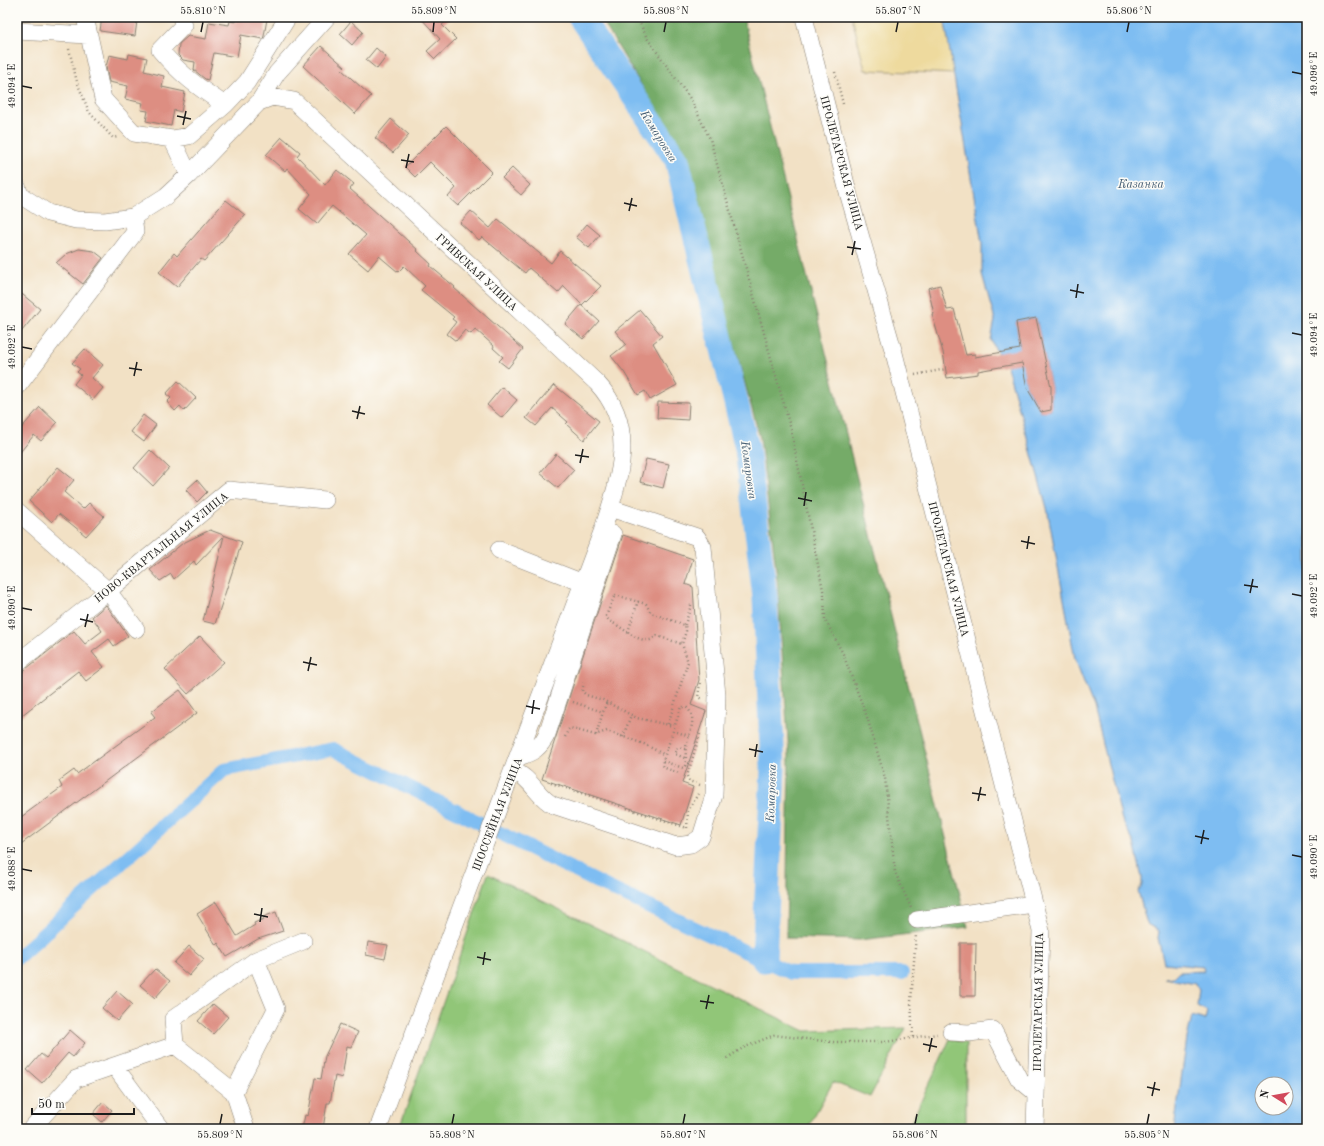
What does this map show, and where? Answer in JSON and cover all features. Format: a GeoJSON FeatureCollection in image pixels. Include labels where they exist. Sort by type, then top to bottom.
{"type":"FeatureCollection","features":[{"type":"Feature","properties":{"kind":"street"},"geometry":{"type":"LineString","coordinates":[[181,17],[184,25],[160,50],[193,84],[226,105]]}},
{"type":"Feature","properties":{"kind":"street"},"geometry":{"type":"LineString","coordinates":[[17,31],[90,25],[103,99],[134,134],[172,139],[189,136],[226,105],[247,82],[287,17]]}},
{"type":"Feature","properties":{"kind":"street"},"geometry":{"type":"LineString","coordinates":[[17,186],[20,195],[48,213],[76,220],[105,221],[133,217],[166,196],[189,175],[259,102],[277,73],[327,17]]}},
{"type":"Feature","properties":{"kind":"street","name":"ПРОЛЕТАРСКАЯ УЛИЦА"},"geometry":{"type":"LineString","coordinates":[[804,17],[849,196],[894,353],[1041,931],[1034,1129]]}},
{"type":"Feature","properties":{"kind":"street","name":"ГРИВСКАЯ УЛИЦА"},"geometry":{"type":"LineString","coordinates":[[259,102],[272,97],[294,101],[603,390],[618,415],[622,435],[621,460],[614,506]]}},
{"type":"Feature","properties":{"kind":"street"},"geometry":{"type":"LineString","coordinates":[[172,139],[189,175]]}},
{"type":"Feature","properties":{"kind":"street"},"geometry":{"type":"LineString","coordinates":[[17,387],[135,232],[133,217]]}},
{"type":"Feature","properties":{"kind":"street","name":"НОВО-КВАРТАЛЬНАЯ УЛИЦА"},"geometry":{"type":"LineString","coordinates":[[17,663],[108,591],[229,490],[325,500]]}},
{"type":"Feature","properties":{"kind":"street"},"geometry":{"type":"LineString","coordinates":[[614,506],[697,537],[703,547],[717,694],[714,795],[694,831],[701,837],[692,844],[676,846],[553,805],[546,801],[522,775],[516,764],[538,748],[547,734],[614,506]]}},
{"type":"Feature","properties":{"kind":"street","name":"ШОССЕЙНАЯ УЛИЦА"},"geometry":{"type":"LineString","coordinates":[[378,1129],[583,583],[614,506]]}},
{"type":"Feature","properties":{"kind":"street"},"geometry":{"type":"LineString","coordinates":[[17,511],[108,591],[136,629]]}},
{"type":"Feature","properties":{"kind":"street"},"geometry":{"type":"LineString","coordinates":[[499,550],[583,583]]}},
{"type":"Feature","properties":{"kind":"street"},"geometry":{"type":"LineString","coordinates":[[916,920],[1034,904]]}},
{"type":"Feature","properties":{"kind":"street"},"geometry":{"type":"LineString","coordinates":[[246,1129],[234,1092],[175,1045],[173,1019],[256,960],[302,941]]}},
{"type":"Feature","properties":{"kind":"street"},"geometry":{"type":"LineString","coordinates":[[234,1092],[276,1009],[256,960]]}},
{"type":"Feature","properties":{"kind":"street"},"geometry":{"type":"LineString","coordinates":[[951,1032],[968,1033],[992,1026],[1019,1079],[1036,1093]]}},
{"type":"Feature","properties":{"kind":"street"},"geometry":{"type":"LineString","coordinates":[[31,1129],[76,1079],[115,1067],[175,1045]]}},
{"type":"Feature","properties":{"kind":"street"},"geometry":{"type":"LineString","coordinates":[[115,1067],[161,1129]]}},
{"type":"Feature","properties":{"kind":"path"},"geometry":{"type":"LineString","coordinates":[[637,17],[647,38],[691,100],[710,139],[791,430],[822,588],[825,619],[843,654],[869,725],[885,778],[895,872],[916,920],[911,1002],[913,1037]]}},
{"type":"Feature","properties":{"kind":"path"},"geometry":{"type":"LineString","coordinates":[[912,376],[946,369]]}},
{"type":"Feature","properties":{"kind":"path"},"geometry":{"type":"LineString","coordinates":[[682,644],[657,636],[647,640],[609,622],[606,616],[615,595],[638,601],[647,605],[648,610],[653,614],[685,625]]}},
{"type":"Feature","properties":{"kind":"path"},"geometry":{"type":"LineString","coordinates":[[628,632],[638,601]]}},
{"type":"Feature","properties":{"kind":"path"},"geometry":{"type":"LineString","coordinates":[[668,724],[688,662],[682,644],[686,631],[685,625],[692,601]]}},
{"type":"Feature","properties":{"kind":"path"},"geometry":{"type":"LineString","coordinates":[[584,682],[582,688],[584,694],[607,702],[631,715],[648,721],[674,726]]}},
{"type":"Feature","properties":{"kind":"path"},"geometry":{"type":"LineString","coordinates":[[568,701],[603,712]]}},
{"type":"Feature","properties":{"kind":"path"},"geometry":{"type":"LineString","coordinates":[[596,735],[607,702]]}},
{"type":"Feature","properties":{"kind":"path"},"geometry":{"type":"LineString","coordinates":[[663,761],[684,768],[687,759],[685,749],[693,722],[689,710],[686,707],[681,707],[663,761],[665,768],[679,773]]}},
{"type":"Feature","properties":{"kind":"path"},"geometry":{"type":"LineString","coordinates":[[623,737],[631,715]]}},
{"type":"Feature","properties":{"kind":"path"},"geometry":{"type":"LineString","coordinates":[[565,737],[570,728],[596,735],[605,731],[644,744],[665,755]]}},
{"type":"Feature","properties":{"kind":"path"},"geometry":{"type":"LineString","coordinates":[[701,730],[687,776],[692,783],[704,787]]}},
{"type":"Feature","properties":{"kind":"path"},"geometry":{"type":"LineString","coordinates":[[677,732],[689,736]]}},
{"type":"Feature","properties":{"kind":"path"},"geometry":{"type":"LineString","coordinates":[[685,749],[678,747],[675,754],[687,759]]}},
{"type":"Feature","properties":{"kind":"path"},"geometry":{"type":"LineString","coordinates":[[533,786],[540,782],[548,782],[694,831]]}},
{"type":"Feature","properties":{"kind":"path"},"geometry":{"type":"LineString","coordinates":[[694,831],[688,811],[700,790]]}},
{"type":"Feature","properties":{"kind":"path"},"geometry":{"type":"LineString","coordinates":[[727,1058],[743,1048],[774,1035],[832,1042],[885,1042],[951,1032]]}},
{"type":"Feature","properties":{"kind":"green space"},"geometry":{"type":"Polygon","coordinates":[[[600,17],[743,17],[968,927],[860,940],[786,938],[789,755],[777,578],[760,438],[680,149],[600,17]]]}},
{"type":"Feature","properties":{"kind":"green space"},"geometry":{"type":"Polygon","coordinates":[[[488,874],[805,1031],[906,1028],[870,1097],[833,1082],[807,1129],[399,1129],[488,874]]]}},
{"type":"Feature","properties":{"kind":"green space"},"geometry":{"type":"Polygon","coordinates":[[[950,1039],[966,1043],[966,1129],[911,1129],[909,1127],[950,1039]]]}},
{"type":"Feature","properties":{"kind":"sand"},"geometry":{"type":"Polygon","coordinates":[[[852,17],[944,17],[955,74],[865,70],[852,17]]]}},
{"type":"Feature","properties":{"kind":"water","name":"Казанка"},"geometry":{"type":"Polygon","coordinates":[[[944,17],[1307,17],[1307,1129],[1174,1129],[1187,1038],[1192,1016],[1205,1020],[1207,1011],[1197,1006],[1199,989],[1195,984],[1165,978],[1174,977],[1179,972],[1204,971],[1203,967],[1164,963],[1158,938],[1159,931],[1147,924],[1138,891],[1142,885],[1142,877],[1134,843],[1122,820],[1094,708],[1075,659],[1047,508],[1006,363],[1000,358],[991,340],[995,320],[982,274],[982,243],[944,17]],[[1036,318],[1016,322],[1027,388],[1041,412],[1051,410],[1051,387],[1036,318]]]}},
{"type":"Feature","properties":{"kind":"building"},"geometry":{"type":"Polygon","coordinates":[[[102,17],[137,21],[135,36],[100,31],[102,17]]]}},
{"type":"Feature","properties":{"kind":"building"},"geometry":{"type":"Polygon","coordinates":[[[237,17],[267,19],[263,39],[241,35],[237,57],[214,53],[208,80],[194,70],[195,62],[183,60],[178,55],[179,44],[188,36],[206,39],[209,22],[229,25],[230,21],[236,22],[237,17]]]}},
{"type":"Feature","properties":{"kind":"building"},"geometry":{"type":"Polygon","coordinates":[[[420,17],[451,17],[442,25],[456,39],[435,59],[427,51],[440,39],[420,17]]]}},
{"type":"Feature","properties":{"kind":"building"},"geometry":{"type":"Polygon","coordinates":[[[351,21],[363,32],[352,45],[340,34],[351,21]]]}},
{"type":"Feature","properties":{"kind":"building"},"geometry":{"type":"Polygon","coordinates":[[[321,46],[345,67],[342,70],[371,96],[355,114],[303,66],[321,46]]]}},
{"type":"Feature","properties":{"kind":"building"},"geometry":{"type":"Polygon","coordinates":[[[376,48],[386,57],[377,69],[366,60],[376,48]]]}},
{"type":"Feature","properties":{"kind":"building"},"geometry":{"type":"Polygon","coordinates":[[[129,54],[147,58],[144,71],[164,76],[162,87],[185,92],[181,112],[174,110],[171,126],[146,121],[148,111],[141,110],[143,103],[125,99],[128,86],[109,82],[106,67],[109,55],[128,59],[129,54]]]}},
{"type":"Feature","properties":{"kind":"building"},"geometry":{"type":"Polygon","coordinates":[[[391,119],[409,135],[393,153],[375,138],[391,119]]]}},
{"type":"Feature","properties":{"kind":"building"},"geometry":{"type":"Polygon","coordinates":[[[446,126],[492,172],[458,206],[448,197],[456,188],[430,162],[415,177],[405,167],[446,126]]]}},
{"type":"Feature","properties":{"kind":"building"},"geometry":{"type":"Polygon","coordinates":[[[282,137],[300,152],[297,156],[325,185],[337,170],[354,184],[350,189],[418,250],[417,251],[431,264],[430,266],[523,349],[508,368],[499,361],[503,357],[493,348],[494,346],[475,329],[471,334],[465,330],[456,341],[447,334],[456,322],[452,319],[454,317],[421,290],[425,286],[404,266],[398,272],[379,256],[368,270],[349,254],[366,235],[332,206],[317,224],[299,209],[311,194],[287,168],[285,171],[266,155],[282,137]]]}},
{"type":"Feature","properties":{"kind":"building"},"geometry":{"type":"Polygon","coordinates":[[[512,168],[530,185],[521,195],[502,178],[512,168]]]}},
{"type":"Feature","properties":{"kind":"building"},"geometry":{"type":"Polygon","coordinates":[[[226,200],[245,215],[204,261],[201,259],[177,287],[159,272],[174,253],[177,256],[226,200]]]}},
{"type":"Feature","properties":{"kind":"building"},"geometry":{"type":"Polygon","coordinates":[[[471,211],[490,228],[498,219],[551,263],[560,251],[601,286],[582,305],[564,286],[558,293],[529,268],[525,273],[482,237],[479,240],[460,223],[471,211]]]}},
{"type":"Feature","properties":{"kind":"building"},"geometry":{"type":"Polygon","coordinates":[[[587,224],[600,235],[589,248],[576,237],[587,224]]]}},
{"type":"Feature","properties":{"kind":"building"},"geometry":{"type":"Polygon","coordinates":[[[79,249],[94,251],[103,258],[83,284],[56,263],[66,254],[79,249]]]}},
{"type":"Feature","properties":{"kind":"building"},"geometry":{"type":"Polygon","coordinates":[[[940,285],[947,310],[954,309],[966,355],[975,354],[975,357],[1020,349],[1016,322],[1036,318],[1051,387],[1051,410],[1041,412],[1027,388],[1022,363],[978,371],[978,374],[947,378],[943,352],[932,314],[934,314],[928,288],[940,285]]]}},
{"type":"Feature","properties":{"kind":"building"},"geometry":{"type":"Polygon","coordinates":[[[17,290],[40,309],[17,337],[17,290]]]}},
{"type":"Feature","properties":{"kind":"building"},"geometry":{"type":"Polygon","coordinates":[[[581,305],[599,321],[583,339],[565,324],[581,305]]]}},
{"type":"Feature","properties":{"kind":"building"},"geometry":{"type":"Polygon","coordinates":[[[640,310],[662,336],[653,343],[677,385],[650,400],[645,391],[638,395],[624,372],[611,356],[626,344],[615,331],[640,310]]]}},
{"type":"Feature","properties":{"kind":"building"},"geometry":{"type":"Polygon","coordinates":[[[85,349],[103,365],[92,378],[103,388],[93,400],[74,384],[81,375],[77,372],[80,369],[72,363],[85,349]]]}},
{"type":"Feature","properties":{"kind":"building"},"geometry":{"type":"Polygon","coordinates":[[[178,381],[196,398],[184,411],[180,406],[175,411],[167,402],[171,398],[166,394],[178,381]]]}},
{"type":"Feature","properties":{"kind":"building"},"geometry":{"type":"Polygon","coordinates":[[[554,385],[599,421],[584,440],[566,424],[568,422],[552,408],[536,426],[526,418],[554,385]]]}},
{"type":"Feature","properties":{"kind":"building"},"geometry":{"type":"Polygon","coordinates":[[[502,387],[517,400],[502,418],[487,405],[502,387]]]}},
{"type":"Feature","properties":{"kind":"building"},"geometry":{"type":"Polygon","coordinates":[[[658,402],[689,403],[688,420],[657,418],[658,402]]]}},
{"type":"Feature","properties":{"kind":"building"},"geometry":{"type":"Polygon","coordinates":[[[40,407],[57,423],[41,441],[34,435],[17,456],[17,433],[40,407]]]}},
{"type":"Feature","properties":{"kind":"building"},"geometry":{"type":"Polygon","coordinates":[[[143,415],[156,425],[144,442],[131,432],[143,415]]]}},
{"type":"Feature","properties":{"kind":"building"},"geometry":{"type":"Polygon","coordinates":[[[150,450],[169,468],[153,486],[134,468],[150,450]]]}},
{"type":"Feature","properties":{"kind":"building"},"geometry":{"type":"Polygon","coordinates":[[[556,454],[574,470],[558,488],[540,473],[556,454]]]}},
{"type":"Feature","properties":{"kind":"building"},"geometry":{"type":"Polygon","coordinates":[[[646,459],[669,464],[663,488],[640,482],[646,459]]]}},
{"type":"Feature","properties":{"kind":"building"},"geometry":{"type":"Polygon","coordinates":[[[58,467],[74,480],[64,492],[83,509],[89,503],[104,516],[86,536],[59,514],[52,522],[29,501],[58,467]]]}},
{"type":"Feature","properties":{"kind":"building"},"geometry":{"type":"Polygon","coordinates":[[[197,480],[207,492],[197,502],[186,490],[197,480]]]}},
{"type":"Feature","properties":{"kind":"building"},"geometry":{"type":"Polygon","coordinates":[[[210,530],[242,542],[215,624],[203,621],[224,536],[196,565],[194,561],[174,579],[171,574],[160,581],[150,570],[183,543],[210,530]]]}},
{"type":"Feature","properties":{"kind":"building"},"geometry":{"type":"Polygon","coordinates":[[[623,535],[693,559],[685,584],[693,587],[699,680],[691,705],[706,711],[682,783],[693,787],[681,825],[542,779],[623,535]]]}},
{"type":"Feature","properties":{"kind":"building"},"geometry":{"type":"Polygon","coordinates":[[[106,605],[128,636],[114,646],[109,639],[92,652],[104,667],[86,681],[78,671],[17,719],[17,676],[74,631],[85,644],[102,631],[92,617],[106,605]]]}},
{"type":"Feature","properties":{"kind":"building"},"geometry":{"type":"Polygon","coordinates":[[[200,636],[224,662],[188,694],[165,669],[200,636]]]}},
{"type":"Feature","properties":{"kind":"building"},"geometry":{"type":"Polygon","coordinates":[[[180,690],[197,713],[17,847],[17,820],[62,787],[59,781],[74,770],[77,774],[155,717],[151,712],[180,690]]]}},
{"type":"Feature","properties":{"kind":"building"},"geometry":{"type":"Polygon","coordinates":[[[216,902],[237,936],[255,925],[254,923],[264,919],[263,917],[276,912],[283,931],[258,939],[227,957],[218,943],[216,945],[197,914],[216,902]]]}},
{"type":"Feature","properties":{"kind":"building"},"geometry":{"type":"Polygon","coordinates":[[[368,942],[388,945],[385,959],[366,955],[368,942]]]}},
{"type":"Feature","properties":{"kind":"building"},"geometry":{"type":"Polygon","coordinates":[[[960,943],[976,943],[975,996],[960,996],[960,943]]]}},
{"type":"Feature","properties":{"kind":"building"},"geometry":{"type":"Polygon","coordinates":[[[189,946],[204,959],[189,976],[174,963],[189,946]]]}},
{"type":"Feature","properties":{"kind":"building"},"geometry":{"type":"Polygon","coordinates":[[[155,969],[170,981],[155,998],[140,985],[155,969]]]}},
{"type":"Feature","properties":{"kind":"building"},"geometry":{"type":"Polygon","coordinates":[[[117,991],[132,1004],[117,1021],[102,1008],[117,991]]]}},
{"type":"Feature","properties":{"kind":"building"},"geometry":{"type":"Polygon","coordinates":[[[213,1004],[228,1017],[213,1034],[198,1021],[213,1004]]]}},
{"type":"Feature","properties":{"kind":"building"},"geometry":{"type":"Polygon","coordinates":[[[340,1024],[358,1032],[351,1047],[347,1046],[342,1078],[335,1076],[330,1103],[327,1103],[323,1129],[302,1129],[305,1115],[308,1116],[315,1078],[321,1079],[325,1056],[340,1024]]]}},
{"type":"Feature","properties":{"kind":"building"},"geometry":{"type":"Polygon","coordinates":[[[70,1030],[85,1043],[73,1057],[68,1053],[42,1083],[27,1070],[41,1054],[46,1058],[70,1030]]]}},
{"type":"Feature","properties":{"kind":"building"},"geometry":{"type":"Polygon","coordinates":[[[103,1102],[112,1110],[102,1122],[93,1114],[103,1102]]]}},
{"type":"Feature","properties":{"kind":"waterway","name":"Комаровка"},"geometry":{"type":"LineString","coordinates":[[580,17],[677,160],[747,448],[765,598],[773,768],[764,960]]}},
{"type":"Feature","properties":{"kind":"waterway"},"geometry":{"type":"LineString","coordinates":[[17,958],[224,770],[333,749],[607,887],[791,973],[902,973]]}}]}
